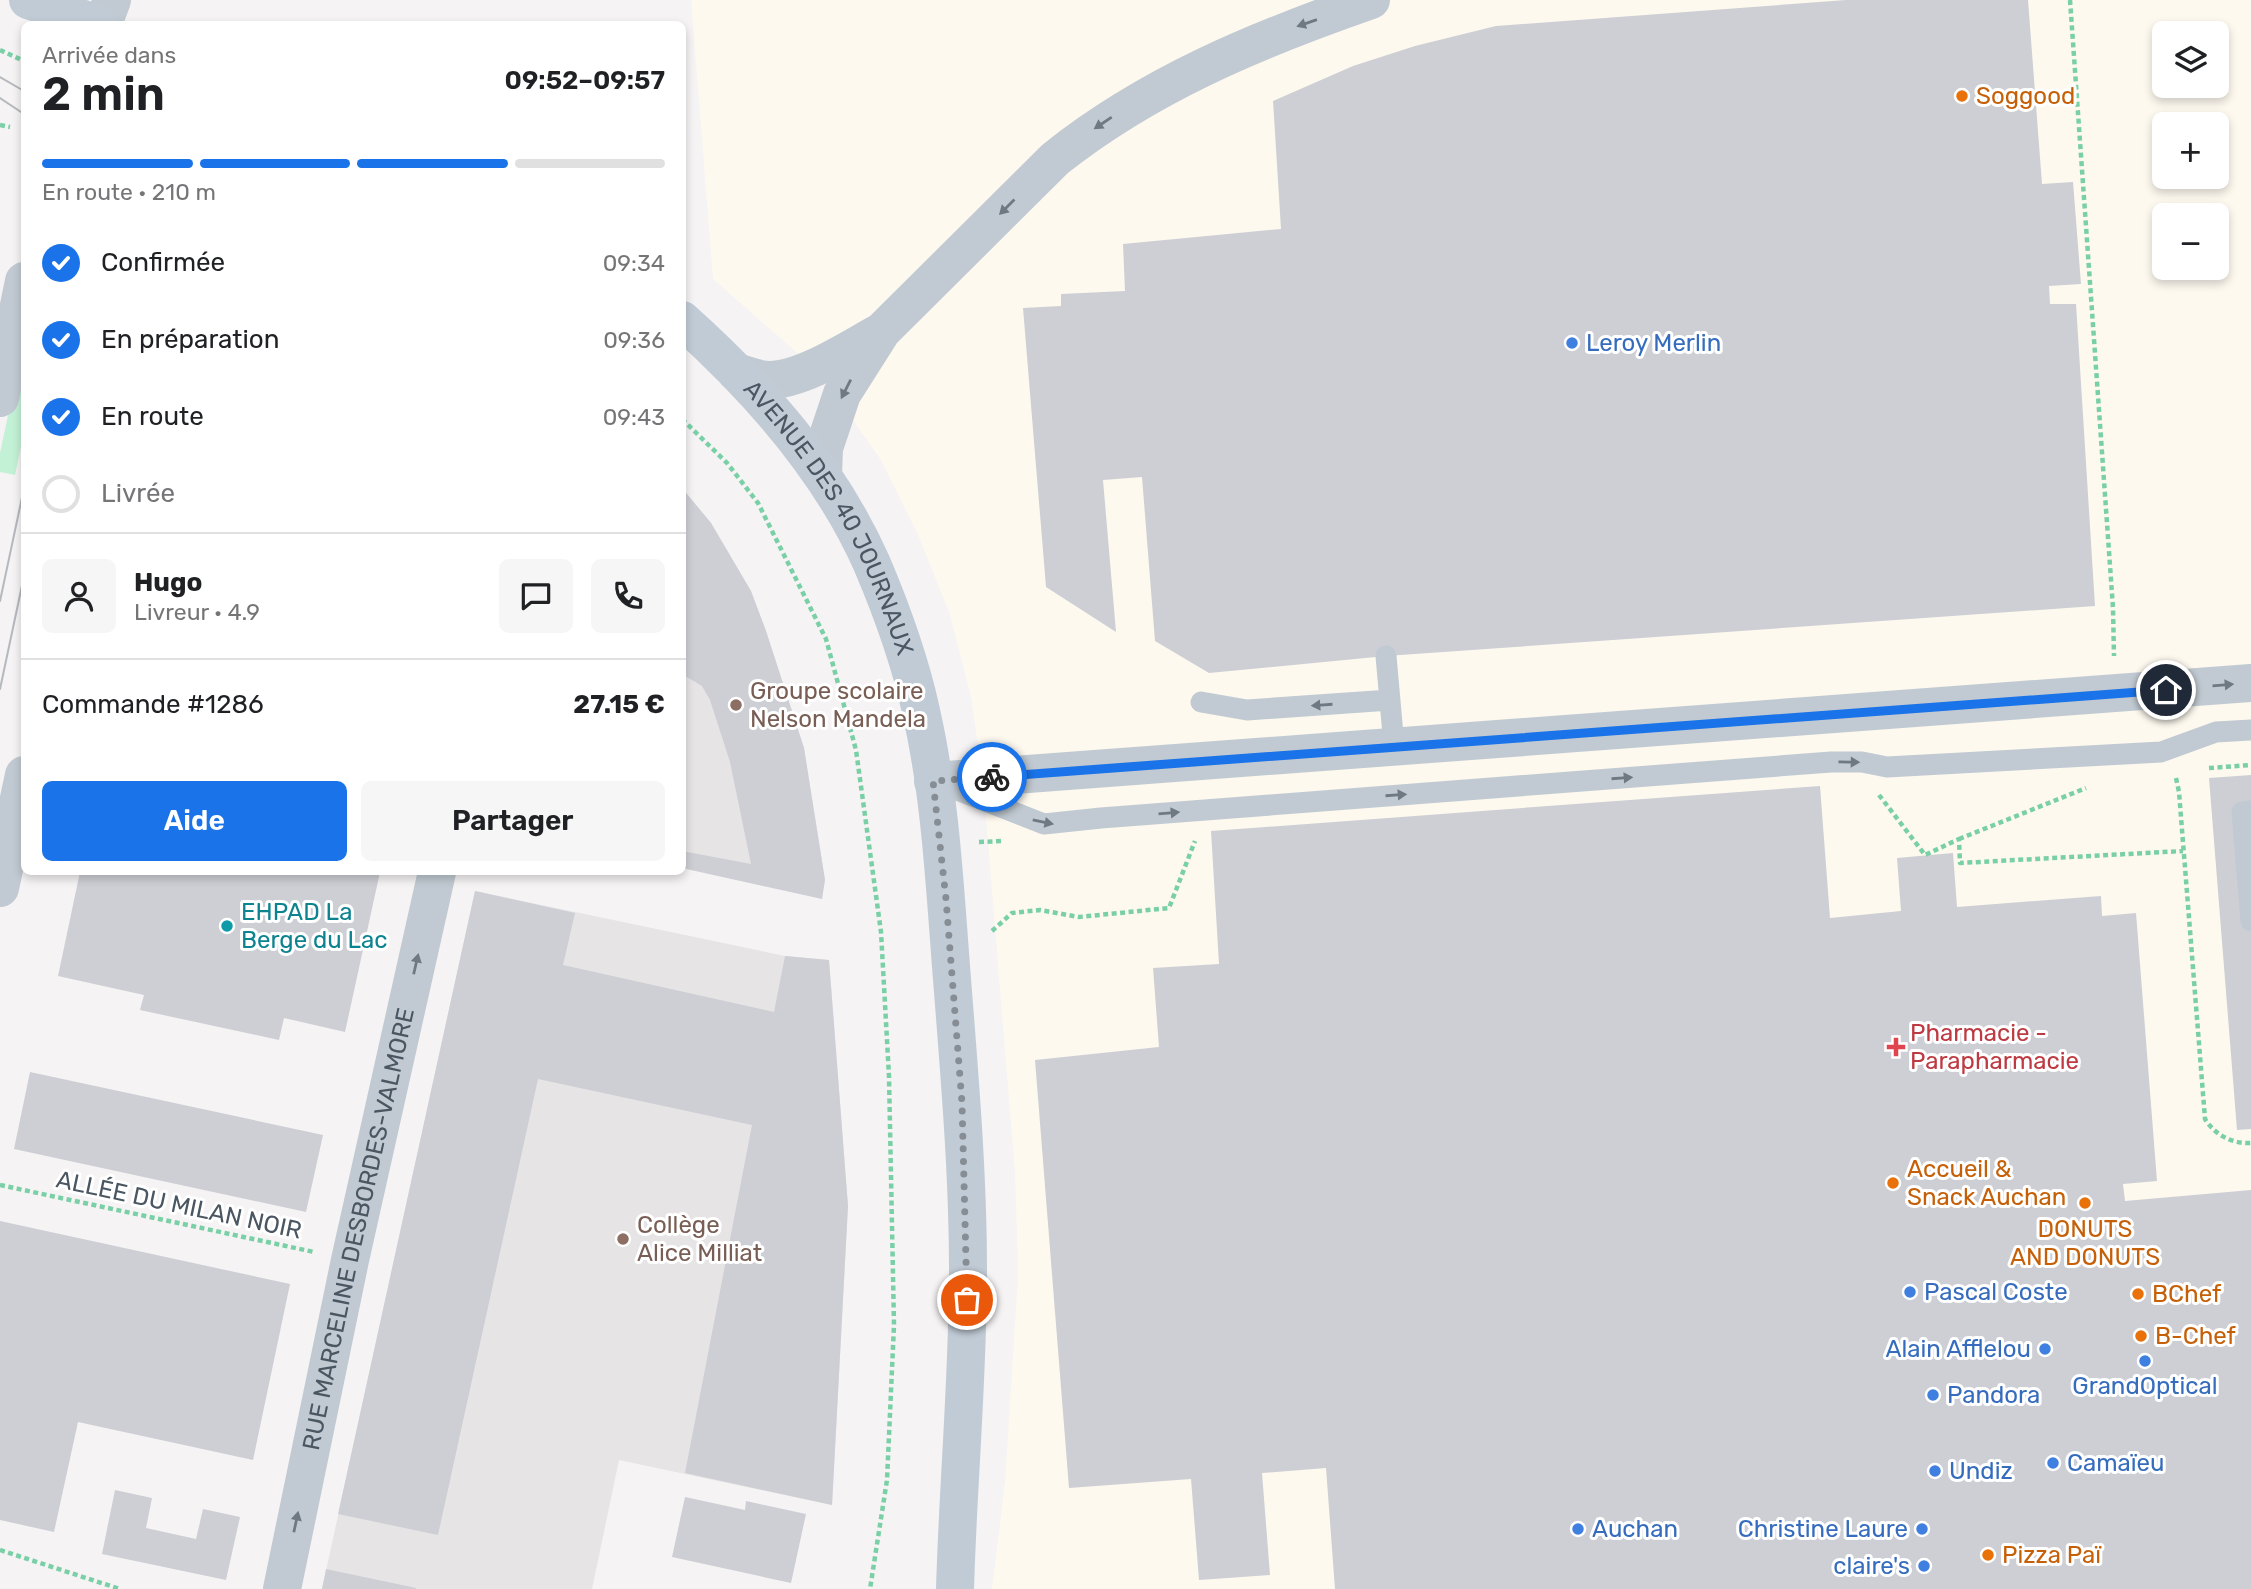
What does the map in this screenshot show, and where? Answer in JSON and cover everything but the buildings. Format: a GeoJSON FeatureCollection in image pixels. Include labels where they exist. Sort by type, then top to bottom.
{"type":"FeatureCollection","features":[{"type":"Feature","properties":{"kind":"street"},"geometry":{"type":"LineString","coordinates":[[28,0],[92,21]]}},
{"type":"Feature","properties":{"kind":"street"},"geometry":{"type":"LineString","coordinates":[[102,21],[112,0]]}},
{"type":"Feature","properties":{"kind":"street"},"geometry":{"type":"LineString","coordinates":[[823,475],[824,448],[842,394],[882,331],[1055,159],[1129,106],[1198,69],[1292,28],[1371,0]]}},
{"type":"Feature","properties":{"kind":"street"},"geometry":{"type":"LineString","coordinates":[[0,398],[21,296]]}},
{"type":"Feature","properties":{"kind":"street","name":"AVENUE DES 40 JOURNAUX"},"geometry":{"type":"LineString","coordinates":[[686,324],[768,406],[823,475],[871,562],[898,631],[921,710],[933,781],[947,912],[965,1174],[968,1272],[955,1589]]}},
{"type":"Feature","properties":{"kind":"street"},"geometry":{"type":"LineString","coordinates":[[736,372],[766,380],[780,379],[821,365],[882,331]]}},
{"type":"Feature","properties":{"kind":"street"},"geometry":{"type":"LineString","coordinates":[[933,781],[2251,683]]}},
{"type":"Feature","properties":{"kind":"street"},"geometry":{"type":"LineString","coordinates":[[0,888],[21,789]]}},
{"type":"Feature","properties":{"kind":"street","name":"RUE MARCELINE DESBORDES-VALMORE"},"geometry":{"type":"LineString","coordinates":[[282,1589],[350,1260],[436,875]]}},
{"type":"Feature","properties":{"kind":"street","name":"AVENUE DES 40 JOURNAUX"},"geometry":{"type":"LineString","coordinates":[[938,1589],[958,1497]]}},
{"type":"Feature","properties":{"kind":"lane"},"geometry":{"type":"LineString","coordinates":[[1386,656],[1394,746]]}},
{"type":"Feature","properties":{"kind":"lane"},"geometry":{"type":"LineString","coordinates":[[1201,702],[1247,710],[1390,700]]}},
{"type":"Feature","properties":{"kind":"lane"},"geometry":{"type":"LineString","coordinates":[[933,781],[1044,824],[1831,762],[1863,762],[1887,767],[2161,752],[2216,732],[2251,730]]}},
{"type":"Feature","properties":{"kind":"lane"},"geometry":{"type":"LineString","coordinates":[[2251,811],[2242,812],[2251,921]]}},
{"type":"Feature","properties":{"kind":"path"},"geometry":{"type":"LineString","coordinates":[[2070,0],[2113,608],[2115,694]]}},
{"type":"Feature","properties":{"kind":"path"},"geometry":{"type":"LineString","coordinates":[[0,50],[21,60]]}},
{"type":"Feature","properties":{"kind":"path"},"geometry":{"type":"LineString","coordinates":[[0,125],[10,127]]}},
{"type":"Feature","properties":{"kind":"path"},"geometry":{"type":"LineString","coordinates":[[686,423],[727,463],[758,503],[826,639],[856,750],[881,932],[889,1076],[894,1312],[887,1480],[870,1589]]}},
{"type":"Feature","properties":{"kind":"path"},"geometry":{"type":"LineString","coordinates":[[2161,752],[2178,780],[2205,1119],[2212,1130],[2224,1138],[2242,1144],[2251,1143]]}},
{"type":"Feature","properties":{"kind":"path"},"geometry":{"type":"LineString","coordinates":[[1877,792],[1925,855],[2095,784]]}},
{"type":"Feature","properties":{"kind":"path"},"geometry":{"type":"LineString","coordinates":[[992,931],[1012,913],[1040,909],[1079,917],[1169,908],[1198,835]]}},
{"type":"Feature","properties":{"kind":"path"},"geometry":{"type":"LineString","coordinates":[[1959,839],[1960,863],[2183,851]]}},
{"type":"Feature","properties":{"kind":"path","name":"ALLÉE DU MILAN NOIR"},"geometry":{"type":"LineString","coordinates":[[0,1185],[350,1260]]}},
{"type":"Feature","properties":{"kind":"path"},"geometry":{"type":"LineString","coordinates":[[0,1550],[120,1589]]}},
{"type":"Feature","properties":{"kind":"shaded area"},"geometry":{"type":"Polygon","coordinates":[[[691,0],[2251,0],[2251,1589],[992,1589],[1005,1481],[1018,1273],[1015,1172],[983,782],[971,697],[949,612],[919,537],[881,460],[819,372],[713,279],[691,0]]]}},
{"type":"Feature","properties":{"kind":"shaded area","name":"Groupe scolaire Nelson Mandela"},"geometry":{"type":"Polygon","coordinates":[[[686,493],[711,523],[751,591],[766,631],[804,748],[825,880],[686,868],[686,493]]]}},
{"type":"Feature","properties":{"kind":"shaded area","name":"Collège Alice Milliat"},"geometry":{"type":"Polygon","coordinates":[[[475,891],[785,956],[829,960],[848,1206],[832,1505],[619,1460],[592,1589],[322,1589],[475,891]]]}},
{"type":"Feature","properties":{"kind":"green space"},"geometry":{"type":"Polygon","coordinates":[[[21,355],[21,446],[15,475],[0,472],[0,453],[21,355]]]}},
{"type":"Feature","properties":{"kind":"tram line"},"geometry":{"type":"LineString","coordinates":[[0,77],[21,89]]}},
{"type":"Feature","properties":{"kind":"tram line"},"geometry":{"type":"LineString","coordinates":[[0,98],[21,112]]}},
{"type":"Feature","properties":{"kind":"tram line"},"geometry":{"type":"LineString","coordinates":[[0,601],[21,502]]}},
{"type":"Feature","properties":{"kind":"tram line"},"geometry":{"type":"LineString","coordinates":[[0,689],[21,590]]}},
{"type":"Feature","properties":{"kind":"way so far"},"geometry":{"type":"LineString","coordinates":[[967,1300],[962,1103],[946,899],[933,781],[992,777]]}},
{"type":"Feature","properties":{"kind":"place","name":"Soggood"},"geometry":{"type":"Point","coordinates":[1962,96]}},
{"type":"Feature","properties":{"kind":"place","name":"Leroy Merlin"},"geometry":{"type":"Point","coordinates":[1572,343]}},
{"type":"Feature","properties":{"kind":"place","name":"Groupe scolaire Nelson Mandela"},"geometry":{"type":"Point","coordinates":[736,705]}},
{"type":"Feature","properties":{"kind":"place","name":"EHPAD La Berge du Lac"},"geometry":{"type":"Point","coordinates":[227,926]}},
{"type":"Feature","properties":{"kind":"place","name":"Pharmacie - Parapharmacie"},"geometry":{"type":"Point","coordinates":[1896,1047]}},
{"type":"Feature","properties":{"kind":"place","name":"Accueil & Snack Auchan"},"geometry":{"type":"Point","coordinates":[1893,1183]}},
{"type":"Feature","properties":{"kind":"place","name":"DONUTS AND DONUTS"},"geometry":{"type":"Point","coordinates":[2085,1203]}},
{"type":"Feature","properties":{"kind":"place","name":"Collège Alice Milliat"},"geometry":{"type":"Point","coordinates":[623,1239]}},
{"type":"Feature","properties":{"kind":"place","name":"Pascal Coste"},"geometry":{"type":"Point","coordinates":[1910,1292]}},
{"type":"Feature","properties":{"kind":"place","name":"BChef"},"geometry":{"type":"Point","coordinates":[2138,1294]}},
{"type":"Feature","properties":{"kind":"place","name":"B-Chef"},"geometry":{"type":"Point","coordinates":[2141,1336]}},
{"type":"Feature","properties":{"kind":"place","name":"Alain Afflelou"},"geometry":{"type":"Point","coordinates":[2045,1349]}},
{"type":"Feature","properties":{"kind":"place","name":"GrandOptical"},"geometry":{"type":"Point","coordinates":[2145,1361]}},
{"type":"Feature","properties":{"kind":"place","name":"Pandora"},"geometry":{"type":"Point","coordinates":[1933,1395]}},
{"type":"Feature","properties":{"kind":"place","name":"Camaïeu"},"geometry":{"type":"Point","coordinates":[2053,1463]}},
{"type":"Feature","properties":{"kind":"place","name":"Undiz"},"geometry":{"type":"Point","coordinates":[1935,1471]}},
{"type":"Feature","properties":{"kind":"place","name":"Auchan"},"geometry":{"type":"Point","coordinates":[1578,1529]}},
{"type":"Feature","properties":{"kind":"place","name":"Christine Laure"},"geometry":{"type":"Point","coordinates":[1922,1529]}},
{"type":"Feature","properties":{"kind":"place","name":"Pizza Paï"},"geometry":{"type":"Point","coordinates":[1988,1555]}},
{"type":"Feature","properties":{"kind":"place","name":"claire's"},"geometry":{"type":"Point","coordinates":[1924,1566]}},
{"type":"Feature","properties":{"kind":"route"},"geometry":{"type":"LineString","coordinates":[[992,777],[2166,690]]}}]}
